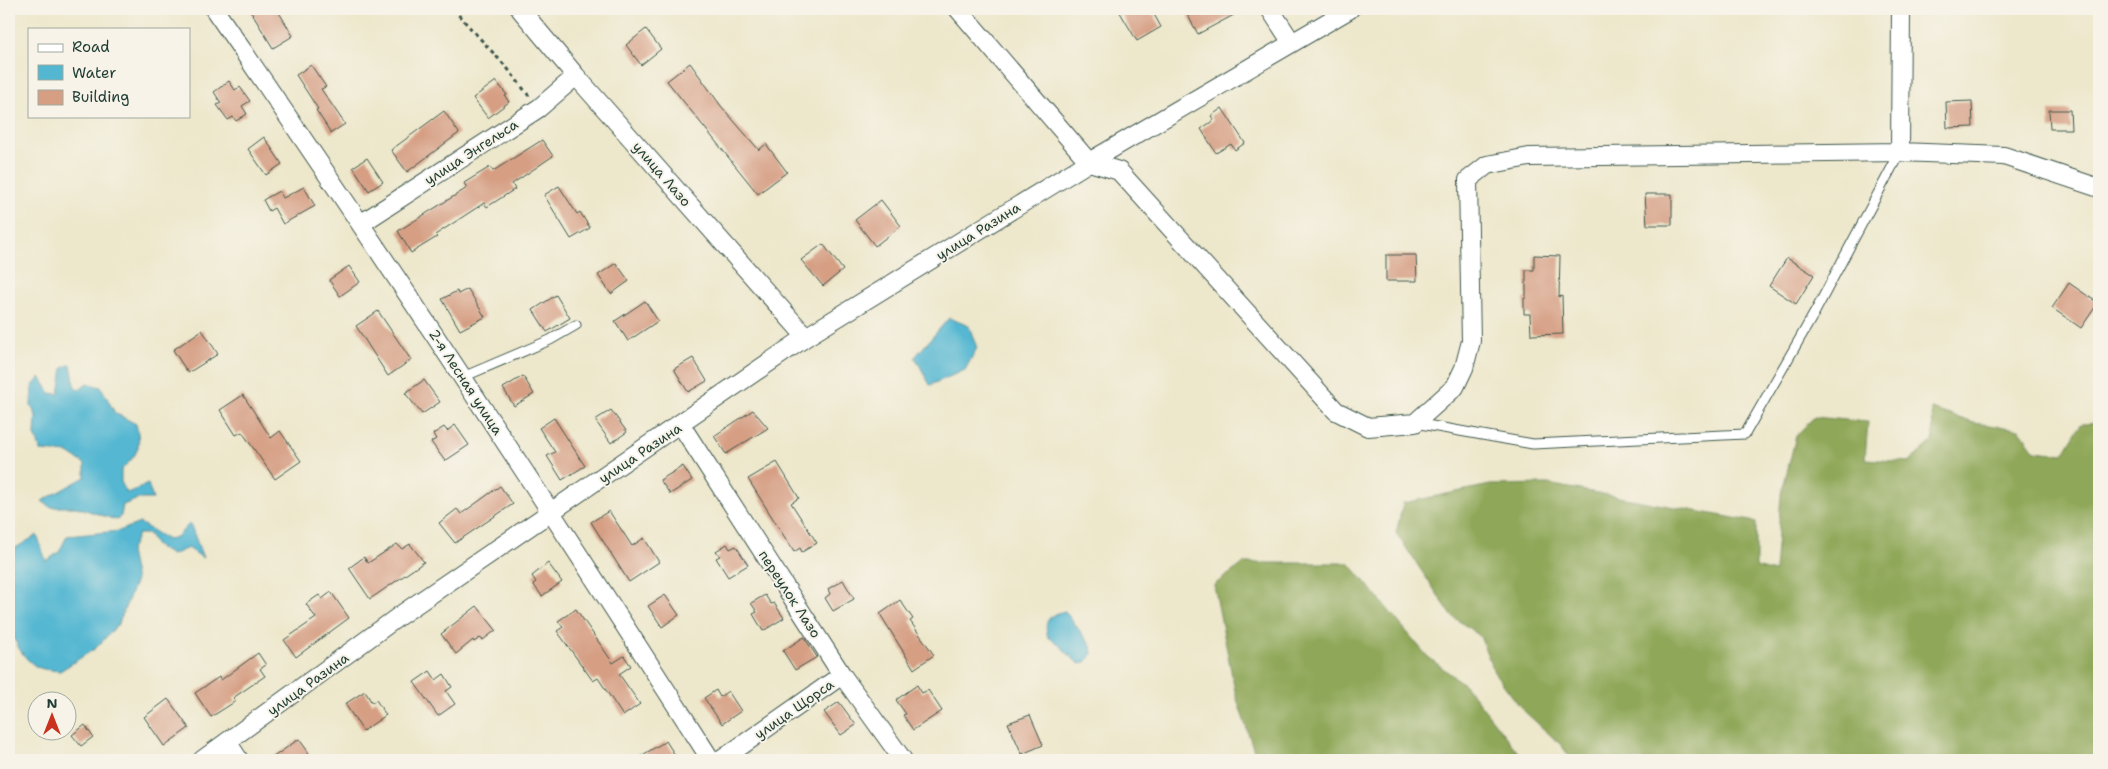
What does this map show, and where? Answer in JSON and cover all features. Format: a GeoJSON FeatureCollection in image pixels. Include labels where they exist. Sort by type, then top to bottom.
{"type":"FeatureCollection","features":[{"type":"Feature","properties":{"kind":"street","name":"2-я Лесная улица"},"geometry":{"type":"LineString","coordinates":[[214,9],[362,223],[553,512],[711,760]]}},
{"type":"Feature","properties":{"kind":"street","name":"улица Лазо"},"geometry":{"type":"LineString","coordinates":[[520,9],[576,76],[806,337]]}},
{"type":"Feature","properties":{"kind":"street"},"geometry":{"type":"LineString","coordinates":[[958,9],[1089,162],[1119,171],[1336,411],[1368,427],[1414,423],[1455,387],[1464,368],[1472,341],[1468,180],[1487,165],[1529,157],[1900,152],[2004,156],[2099,188]]}},
{"type":"Feature","properties":{"kind":"street"},"geometry":{"type":"LineString","coordinates":[[1270,9],[1292,43]]}},
{"type":"Feature","properties":{"kind":"street","name":"улица Разина"},"geometry":{"type":"LineString","coordinates":[[202,760],[228,743],[402,614],[681,425],[806,337],[1089,162],[1350,9]]}},
{"type":"Feature","properties":{"kind":"street"},"geometry":{"type":"LineString","coordinates":[[1900,152],[1901,9]]}},
{"type":"Feature","properties":{"kind":"street","name":"улица Энгельса"},"geometry":{"type":"LineString","coordinates":[[362,223],[538,108],[576,76]]}},
{"type":"Feature","properties":{"kind":"street","name":"переулок Лазо"},"geometry":{"type":"LineString","coordinates":[[681,425],[842,675],[904,760]]}},
{"type":"Feature","properties":{"kind":"street","name":"улица Щорса"},"geometry":{"type":"LineString","coordinates":[[721,760],[842,675]]}},
{"type":"Feature","properties":{"kind":"street"},"geometry":{"type":"LineString","coordinates":[[228,743],[239,760]]}},
{"type":"Feature","properties":{"kind":"lane"},"geometry":{"type":"LineString","coordinates":[[1414,423],[1533,444],[1745,434],[1815,312],[1900,152]]}},
{"type":"Feature","properties":{"kind":"lane"},"geometry":{"type":"LineString","coordinates":[[463,377],[550,340],[576,325]]}},
{"type":"Feature","properties":{"kind":"path"},"geometry":{"type":"LineString","coordinates":[[453,9],[508,68],[538,108]]}},
{"type":"Feature","properties":{"kind":"green space"},"geometry":{"type":"Polygon","coordinates":[[[1932,409],[1974,423],[2019,429],[2035,451],[2063,454],[2081,424],[2099,423],[2099,760],[1572,760],[1561,745],[1522,709],[1494,672],[1480,636],[1452,616],[1396,533],[1403,503],[1490,485],[1548,484],[1756,522],[1756,567],[1775,572],[1781,496],[1796,436],[1814,417],[1868,422],[1865,459],[1909,462],[1933,441],[1932,409]]]}},
{"type":"Feature","properties":{"kind":"green space"},"geometry":{"type":"Polygon","coordinates":[[[1244,563],[1349,563],[1427,656],[1466,686],[1524,760],[1257,760],[1236,696],[1214,585],[1244,563]]]}},
{"type":"Feature","properties":{"kind":"water"},"geometry":{"type":"Polygon","coordinates":[[[949,318],[969,326],[977,348],[965,370],[930,385],[915,357],[949,318]]]}},
{"type":"Feature","properties":{"kind":"water"},"geometry":{"type":"Polygon","coordinates":[[[71,364],[75,387],[78,390],[87,383],[101,387],[115,413],[136,424],[139,439],[137,450],[135,455],[121,470],[121,482],[127,493],[148,484],[153,499],[138,499],[123,505],[121,516],[116,520],[77,507],[50,507],[42,501],[85,477],[85,464],[68,453],[41,451],[35,435],[36,415],[31,406],[32,387],[40,377],[50,393],[59,394],[63,368],[71,364]]]}},
{"type":"Feature","properties":{"kind":"water"},"geometry":{"type":"Polygon","coordinates":[[[140,523],[168,540],[178,536],[190,523],[203,558],[188,548],[172,555],[156,546],[149,534],[138,534],[130,552],[136,580],[119,623],[96,648],[60,671],[43,669],[34,665],[23,655],[11,628],[8,598],[9,552],[37,535],[46,561],[59,552],[67,536],[119,531],[140,523]]]}},
{"type":"Feature","properties":{"kind":"water"},"geometry":{"type":"Polygon","coordinates":[[[1065,611],[1091,646],[1092,654],[1086,662],[1080,664],[1048,637],[1047,622],[1055,614],[1065,611]]]}},
{"type":"Feature","properties":{"kind":"building"},"geometry":{"type":"Polygon","coordinates":[[[249,9],[277,9],[293,36],[273,48],[249,9]]]}},
{"type":"Feature","properties":{"kind":"building"},"geometry":{"type":"Polygon","coordinates":[[[1118,9],[1151,9],[1161,27],[1137,41],[1118,9]]]}},
{"type":"Feature","properties":{"kind":"building"},"geometry":{"type":"Polygon","coordinates":[[[1197,9],[1245,9],[1198,34],[1187,14],[1197,9]]]}},
{"type":"Feature","properties":{"kind":"building"},"geometry":{"type":"Polygon","coordinates":[[[646,29],[661,49],[641,65],[626,45],[646,29]]]}},
{"type":"Feature","properties":{"kind":"building"},"geometry":{"type":"Polygon","coordinates":[[[690,63],[721,106],[759,150],[766,144],[787,172],[758,194],[667,81],[690,63]]]}},
{"type":"Feature","properties":{"kind":"building"},"geometry":{"type":"Polygon","coordinates":[[[311,65],[326,87],[321,89],[345,124],[331,133],[296,75],[311,65]]]}},
{"type":"Feature","properties":{"kind":"building"},"geometry":{"type":"Polygon","coordinates":[[[229,81],[235,90],[240,87],[250,101],[242,106],[247,114],[236,121],[233,117],[228,120],[217,105],[221,103],[214,92],[229,81]]]}},
{"type":"Feature","properties":{"kind":"building"},"geometry":{"type":"Polygon","coordinates":[[[496,81],[507,95],[505,96],[509,102],[488,118],[473,98],[496,81]]]}},
{"type":"Feature","properties":{"kind":"building"},"geometry":{"type":"Polygon","coordinates":[[[1972,101],[1973,127],[1947,128],[1946,102],[1972,101]]]}},
{"type":"Feature","properties":{"kind":"building"},"geometry":{"type":"Polygon","coordinates":[[[1222,108],[1245,143],[1235,150],[1231,144],[1216,153],[1201,129],[1214,120],[1211,116],[1222,108]]]}},
{"type":"Feature","properties":{"kind":"building"},"geometry":{"type":"Polygon","coordinates":[[[2049,110],[2070,110],[2071,129],[2050,129],[2049,110]]]}},
{"type":"Feature","properties":{"kind":"building"},"geometry":{"type":"Polygon","coordinates":[[[444,111],[459,133],[407,172],[391,150],[444,111]]]}},
{"type":"Feature","properties":{"kind":"building"},"geometry":{"type":"Polygon","coordinates":[[[264,137],[282,164],[266,175],[248,149],[264,137]]]}},
{"type":"Feature","properties":{"kind":"building"},"geometry":{"type":"Polygon","coordinates":[[[542,140],[553,156],[512,184],[515,189],[487,207],[484,203],[411,253],[398,231],[467,188],[464,183],[490,167],[493,171],[542,140]]]}},
{"type":"Feature","properties":{"kind":"building"},"geometry":{"type":"Polygon","coordinates":[[[367,158],[383,182],[369,191],[353,167],[367,158]]]}},
{"type":"Feature","properties":{"kind":"building"},"geometry":{"type":"Polygon","coordinates":[[[559,186],[577,214],[580,212],[590,228],[571,239],[544,195],[559,186]]]}},
{"type":"Feature","properties":{"kind":"building"},"geometry":{"type":"Polygon","coordinates":[[[304,187],[315,206],[283,224],[274,208],[269,211],[263,200],[279,191],[283,198],[304,187]]]}},
{"type":"Feature","properties":{"kind":"building"},"geometry":{"type":"Polygon","coordinates":[[[1645,194],[1672,194],[1672,225],[1647,225],[1645,194]]]}},
{"type":"Feature","properties":{"kind":"building"},"geometry":{"type":"Polygon","coordinates":[[[881,200],[901,226],[875,246],[855,220],[881,200]]]}},
{"type":"Feature","properties":{"kind":"building"},"geometry":{"type":"Polygon","coordinates":[[[823,244],[843,270],[823,286],[801,260],[823,244]]]}},
{"type":"Feature","properties":{"kind":"building"},"geometry":{"type":"Polygon","coordinates":[[[1386,255],[1416,255],[1417,281],[1386,281],[1386,255]]]}},
{"type":"Feature","properties":{"kind":"building"},"geometry":{"type":"Polygon","coordinates":[[[1534,255],[1560,256],[1559,297],[1562,296],[1563,334],[1531,335],[1530,314],[1524,314],[1524,298],[1526,298],[1526,270],[1534,270],[1534,255]]]}},
{"type":"Feature","properties":{"kind":"building"},"geometry":{"type":"Polygon","coordinates":[[[1787,258],[1814,275],[1796,304],[1769,286],[1787,258]]]}},
{"type":"Feature","properties":{"kind":"building"},"geometry":{"type":"Polygon","coordinates":[[[616,263],[629,281],[611,294],[598,275],[616,263]]]}},
{"type":"Feature","properties":{"kind":"building"},"geometry":{"type":"Polygon","coordinates":[[[349,266],[360,282],[340,296],[329,280],[349,266]]]}},
{"type":"Feature","properties":{"kind":"building"},"geometry":{"type":"Polygon","coordinates":[[[2069,283],[2098,303],[2081,328],[2052,308],[2069,283]]]}},
{"type":"Feature","properties":{"kind":"building"},"geometry":{"type":"Polygon","coordinates":[[[468,289],[485,317],[460,330],[442,299],[457,291],[458,294],[468,289]]]}},
{"type":"Feature","properties":{"kind":"building"},"geometry":{"type":"Polygon","coordinates":[[[556,295],[570,318],[547,332],[533,310],[556,295]]]}},
{"type":"Feature","properties":{"kind":"building"},"geometry":{"type":"Polygon","coordinates":[[[645,301],[658,321],[628,341],[615,321],[645,301]]]}},
{"type":"Feature","properties":{"kind":"building"},"geometry":{"type":"Polygon","coordinates":[[[378,311],[411,360],[388,376],[356,326],[378,311]]]}},
{"type":"Feature","properties":{"kind":"building"},"geometry":{"type":"Polygon","coordinates":[[[202,330],[218,354],[188,373],[173,350],[202,330]]]}},
{"type":"Feature","properties":{"kind":"building"},"geometry":{"type":"Polygon","coordinates":[[[693,358],[707,381],[688,392],[674,369],[693,358]]]}},
{"type":"Feature","properties":{"kind":"building"},"geometry":{"type":"Polygon","coordinates":[[[523,376],[534,394],[514,406],[503,388],[523,376]]]}},
{"type":"Feature","properties":{"kind":"building"},"geometry":{"type":"Polygon","coordinates":[[[424,380],[440,402],[422,414],[405,393],[424,380]]]}},
{"type":"Feature","properties":{"kind":"building"},"geometry":{"type":"Polygon","coordinates":[[[243,395],[271,438],[280,431],[301,461],[275,479],[242,432],[236,435],[220,410],[243,395]]]}},
{"type":"Feature","properties":{"kind":"building"},"geometry":{"type":"Polygon","coordinates":[[[611,410],[627,432],[611,443],[595,420],[611,410]]]}},
{"type":"Feature","properties":{"kind":"building"},"geometry":{"type":"Polygon","coordinates":[[[753,410],[768,428],[726,454],[714,436],[753,410]]]}},
{"type":"Feature","properties":{"kind":"building"},"geometry":{"type":"Polygon","coordinates":[[[554,418],[585,466],[562,480],[547,456],[555,452],[539,428],[554,418]]]}},
{"type":"Feature","properties":{"kind":"building"},"geometry":{"type":"Polygon","coordinates":[[[455,425],[469,445],[445,461],[431,442],[436,439],[433,434],[444,427],[447,431],[455,425]]]}},
{"type":"Feature","properties":{"kind":"building"},"geometry":{"type":"Polygon","coordinates":[[[777,462],[799,498],[791,503],[817,543],[802,552],[800,548],[794,552],[748,479],[777,462]]]}},
{"type":"Feature","properties":{"kind":"building"},"geometry":{"type":"Polygon","coordinates":[[[683,466],[692,480],[670,494],[660,480],[683,466]]]}},
{"type":"Feature","properties":{"kind":"building"},"geometry":{"type":"Polygon","coordinates":[[[500,486],[513,504],[455,543],[439,523],[457,509],[461,514],[500,486]]]}},
{"type":"Feature","properties":{"kind":"building"},"geometry":{"type":"Polygon","coordinates":[[[609,511],[632,546],[644,538],[659,562],[629,582],[591,522],[609,511]]]}},
{"type":"Feature","properties":{"kind":"building"},"geometry":{"type":"Polygon","coordinates":[[[397,544],[402,549],[410,544],[424,562],[370,599],[349,568],[364,557],[368,563],[397,544]]]}},
{"type":"Feature","properties":{"kind":"building"},"geometry":{"type":"Polygon","coordinates":[[[727,544],[730,549],[736,546],[748,565],[728,577],[716,558],[720,556],[716,551],[727,544]]]}},
{"type":"Feature","properties":{"kind":"building"},"geometry":{"type":"Polygon","coordinates":[[[548,563],[562,582],[542,596],[533,584],[536,582],[532,576],[548,563]]]}},
{"type":"Feature","properties":{"kind":"building"},"geometry":{"type":"Polygon","coordinates":[[[843,580],[854,599],[833,611],[825,598],[830,594],[828,589],[843,580]]]}},
{"type":"Feature","properties":{"kind":"building"},"geometry":{"type":"Polygon","coordinates":[[[331,592],[349,618],[296,657],[284,640],[316,618],[306,604],[319,595],[322,599],[331,592]]]}},
{"type":"Feature","properties":{"kind":"building"},"geometry":{"type":"Polygon","coordinates":[[[665,595],[679,615],[662,627],[648,606],[665,595]]]}},
{"type":"Feature","properties":{"kind":"building"},"geometry":{"type":"Polygon","coordinates":[[[765,595],[771,604],[774,603],[784,618],[763,631],[753,614],[757,612],[751,603],[765,595]]]}},
{"type":"Feature","properties":{"kind":"building"},"geometry":{"type":"Polygon","coordinates":[[[900,600],[913,619],[910,621],[934,655],[914,669],[880,614],[900,600]]]}},
{"type":"Feature","properties":{"kind":"building"},"geometry":{"type":"Polygon","coordinates":[[[477,606],[496,630],[483,640],[480,638],[474,642],[473,640],[456,654],[441,634],[477,606]]]}},
{"type":"Feature","properties":{"kind":"building"},"geometry":{"type":"Polygon","coordinates":[[[576,609],[613,663],[624,656],[631,666],[619,674],[640,704],[623,716],[598,678],[593,681],[557,631],[563,627],[558,621],[576,609]]]}},
{"type":"Feature","properties":{"kind":"building"},"geometry":{"type":"Polygon","coordinates":[[[804,637],[817,657],[795,670],[783,651],[804,637]]]}},
{"type":"Feature","properties":{"kind":"building"},"geometry":{"type":"Polygon","coordinates":[[[258,653],[266,665],[260,669],[265,676],[233,698],[236,701],[211,717],[195,693],[219,677],[221,680],[258,653]]]}},
{"type":"Feature","properties":{"kind":"building"},"geometry":{"type":"Polygon","coordinates":[[[430,671],[436,680],[444,674],[452,687],[446,691],[455,704],[438,716],[414,682],[430,671]]]}},
{"type":"Feature","properties":{"kind":"building"},"geometry":{"type":"Polygon","coordinates":[[[917,685],[922,693],[928,690],[942,711],[913,730],[903,715],[906,714],[896,700],[917,685]]]}},
{"type":"Feature","properties":{"kind":"building"},"geometry":{"type":"Polygon","coordinates":[[[716,690],[720,697],[728,691],[741,711],[722,724],[704,698],[716,690]]]}},
{"type":"Feature","properties":{"kind":"building"},"geometry":{"type":"Polygon","coordinates":[[[365,691],[372,703],[376,700],[386,715],[363,731],[345,704],[365,691]]]}},
{"type":"Feature","properties":{"kind":"building"},"geometry":{"type":"Polygon","coordinates":[[[168,699],[189,728],[164,746],[144,717],[168,699]]]}},
{"type":"Feature","properties":{"kind":"building"},"geometry":{"type":"Polygon","coordinates":[[[839,702],[856,725],[841,735],[824,712],[839,702]]]}},
{"type":"Feature","properties":{"kind":"building"},"geometry":{"type":"Polygon","coordinates":[[[1030,715],[1043,745],[1022,754],[1008,723],[1030,715]]]}},
{"type":"Feature","properties":{"kind":"building"},"geometry":{"type":"Polygon","coordinates":[[[85,725],[93,737],[81,746],[78,742],[78,730],[85,725]]]}},
{"type":"Feature","properties":{"kind":"building"},"geometry":{"type":"Polygon","coordinates":[[[299,739],[309,753],[299,760],[269,760],[299,739]]]}},
{"type":"Feature","properties":{"kind":"building"},"geometry":{"type":"Polygon","coordinates":[[[666,741],[678,760],[634,760],[666,741]]]}}]}
